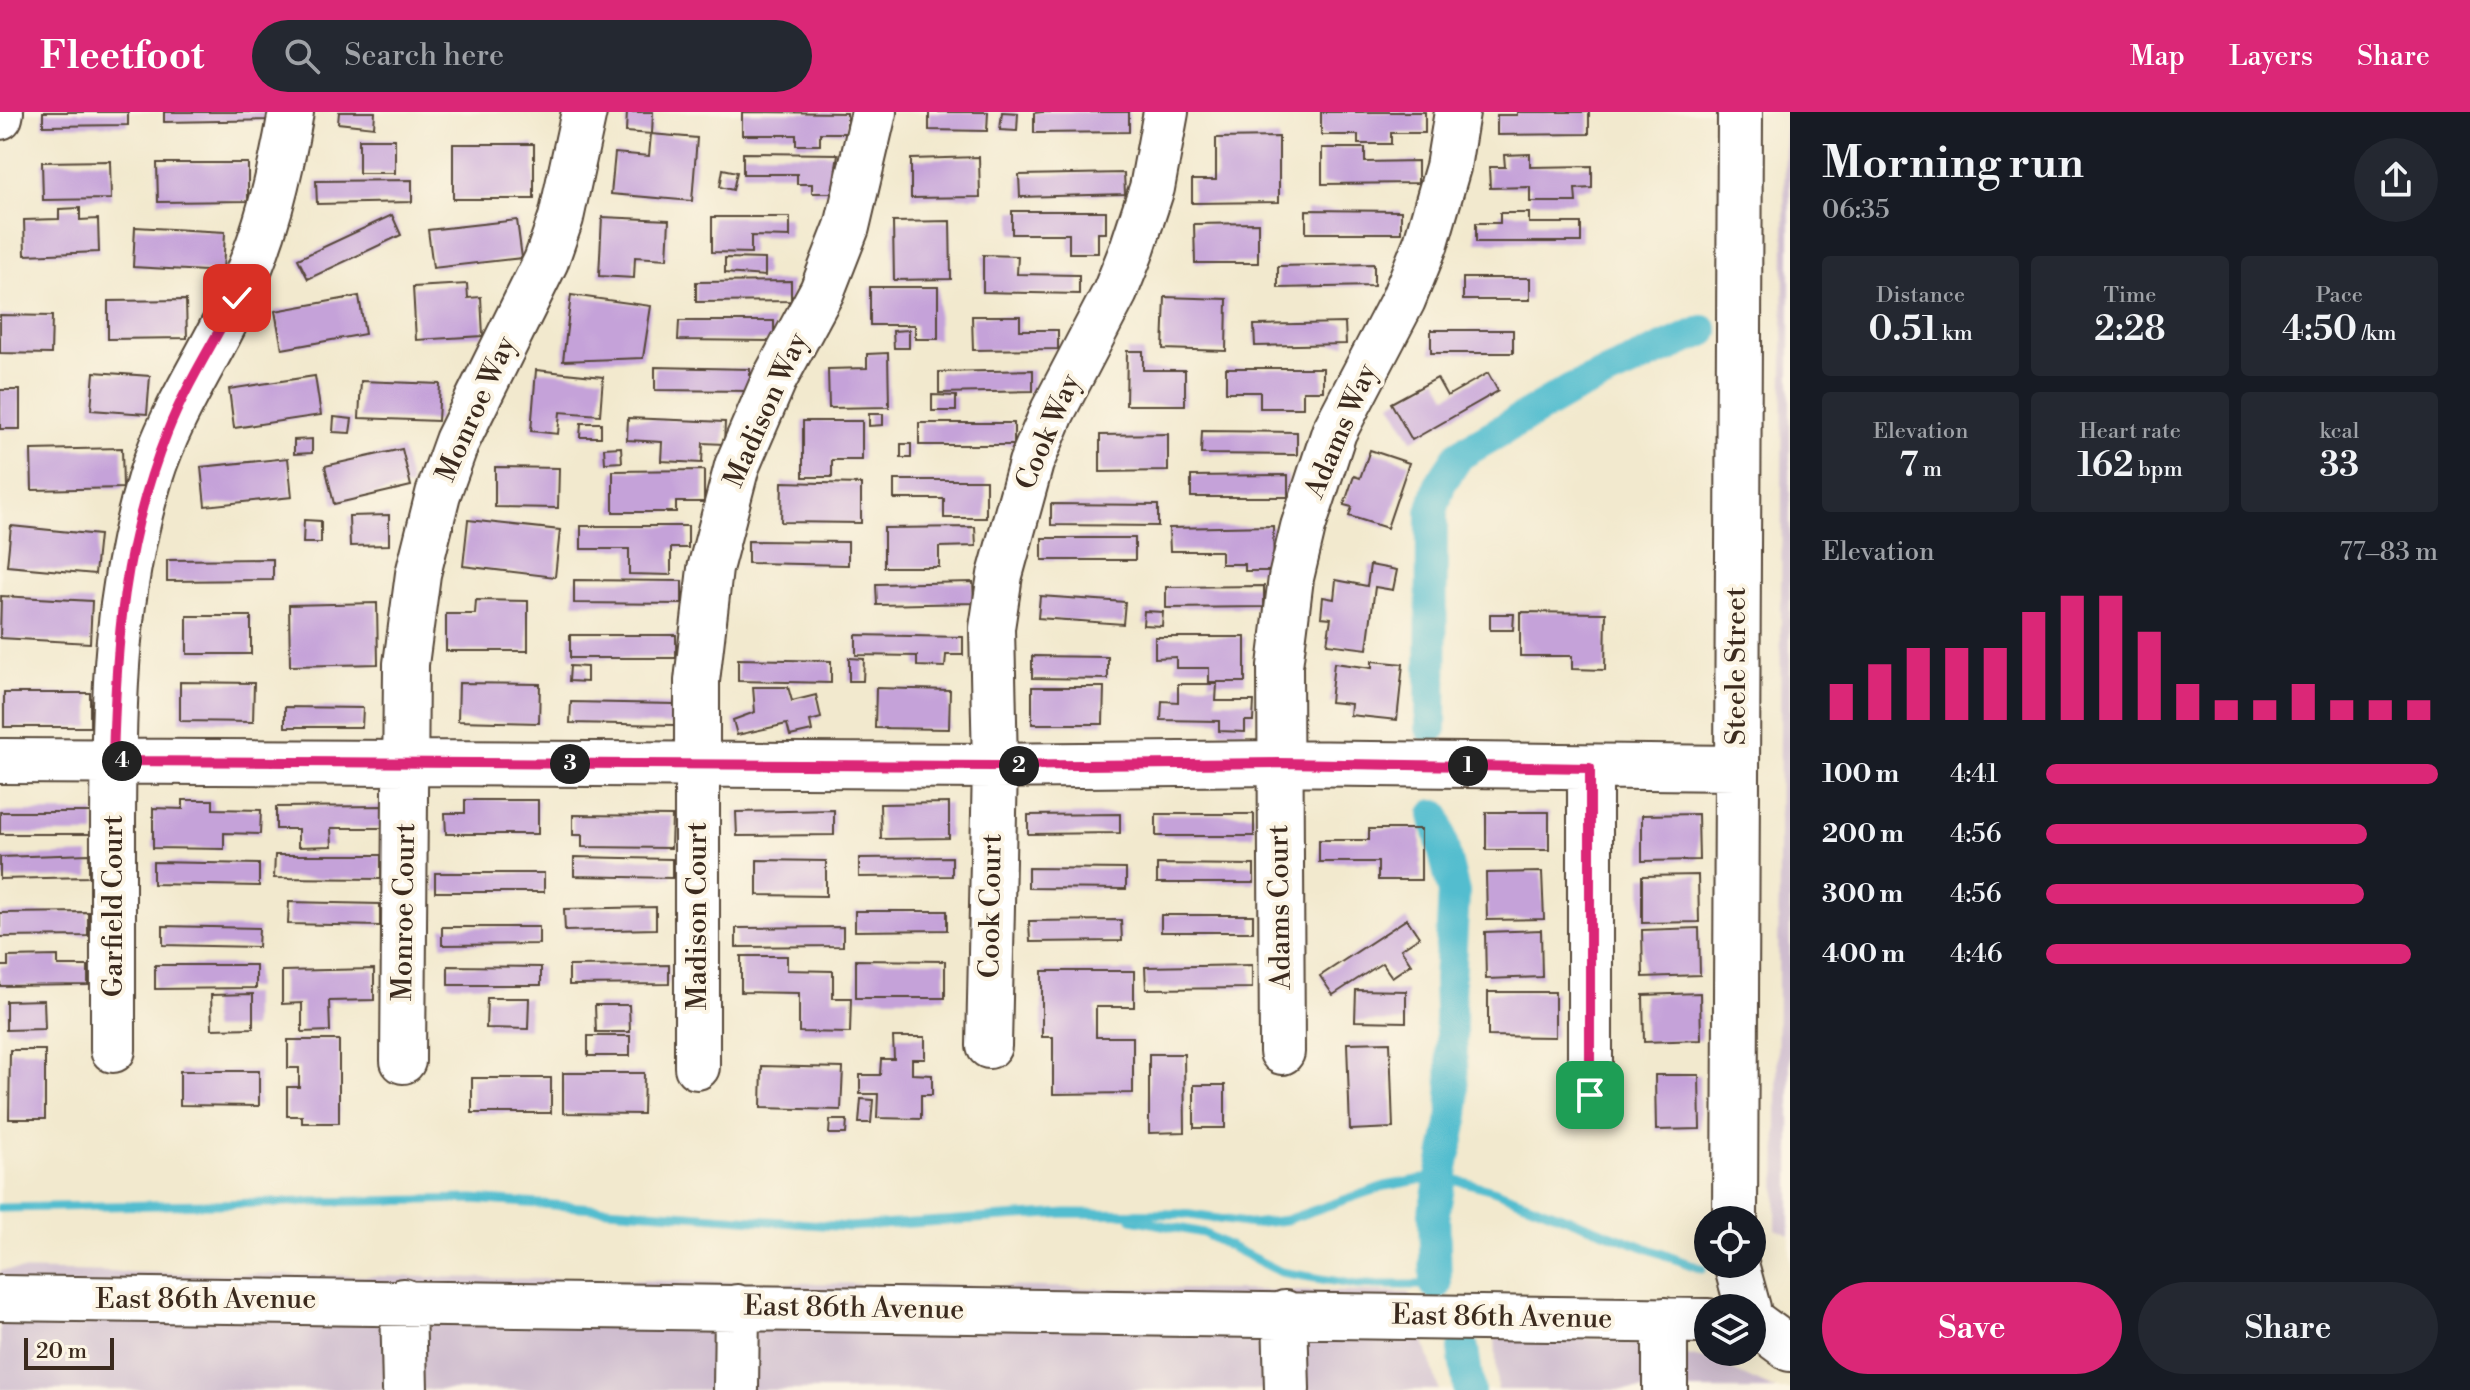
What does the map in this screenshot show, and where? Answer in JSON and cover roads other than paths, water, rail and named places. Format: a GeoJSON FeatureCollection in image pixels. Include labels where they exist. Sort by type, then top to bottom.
{"type":"FeatureCollection","features":[{"type":"Feature","properties":{"kind":"street","name":"Garfield Court"},"geometry":{"type":"LineString","coordinates":[[113,1050],[113,761],[118,628],[125,576],[151,477],[168,430],[237,298],[256,252],[273,202],[291,112]]}},
{"type":"Feature","properties":{"kind":"street","name":"Monroe Way"},"geometry":{"type":"LineString","coordinates":[[406,763],[406,664],[418,574],[438,494],[477,396],[546,261],[561,218],[584,112]]}},
{"type":"Feature","properties":{"kind":"street","name":"Madison Way"},"geometry":{"type":"LineString","coordinates":[[698,765],[697,681],[702,611],[722,515],[737,466],[774,380],[822,291],[847,227],[874,112]]}},
{"type":"Feature","properties":{"kind":"street","name":"Cook Way"},"geometry":{"type":"LineString","coordinates":[[995,766],[992,628],[1018,500],[1053,411],[1115,292],[1131,252],[1152,188],[1166,112]]}},
{"type":"Feature","properties":{"kind":"street","name":"Adams Way"},"geometry":{"type":"LineString","coordinates":[[1279,763],[1280,666],[1291,578],[1303,527],[1334,432],[1403,300],[1426,243],[1448,167],[1457,112]]}},
{"type":"Feature","properties":{"kind":"street","name":"Steele Street"},"geometry":{"type":"LineString","coordinates":[[1735,1206],[1740,112]]}},
{"type":"Feature","properties":{"kind":"street"},"geometry":{"type":"LineString","coordinates":[[0,761],[995,766],[1279,763],[1736,768]]}},
{"type":"Feature","properties":{"kind":"street","name":"Monroe Court"},"geometry":{"type":"LineString","coordinates":[[403,1061],[406,763]]}},
{"type":"Feature","properties":{"kind":"street","name":"Adams Court"},"geometry":{"type":"LineString","coordinates":[[1279,763],[1282,1052]]}},
{"type":"Feature","properties":{"kind":"street","name":"Madison Court"},"geometry":{"type":"LineString","coordinates":[[697,1067],[698,765]]}},
{"type":"Feature","properties":{"kind":"street","name":"Cook Court"},"geometry":{"type":"LineString","coordinates":[[989,1046],[995,766]]}},
{"type":"Feature","properties":{"kind":"street"},"geometry":{"type":"LineString","coordinates":[[1590,768],[1590,1095]]}},
{"type":"Feature","properties":{"kind":"street","name":"East 86th Avenue"},"geometry":{"type":"LineString","coordinates":[[0,1298],[1694,1321]]}},
{"type":"Feature","properties":{"kind":"street"},"geometry":{"type":"LineString","coordinates":[[403,1301],[405,1390]]}},
{"type":"Feature","properties":{"kind":"street"},"geometry":{"type":"LineString","coordinates":[[736,1390],[737,1307]]}},
{"type":"Feature","properties":{"kind":"street"},"geometry":{"type":"LineString","coordinates":[[1285,1313],[1287,1390]]}},
{"type":"Feature","properties":{"kind":"street"},"geometry":{"type":"LineString","coordinates":[[1665,1320],[1665,1390]]}},
{"type":"Feature","properties":{"kind":"street"},"geometry":{"type":"LineString","coordinates":[[1766,1331],[1790,1349]]}},
{"type":"Feature","properties":{"kind":"waterway"},"geometry":{"type":"LineString","coordinates":[[1431,728],[1432,512],[1440,484],[1459,455],[1571,390],[1703,331]]}},
{"type":"Feature","properties":{"kind":"waterway"},"geometry":{"type":"LineString","coordinates":[[1435,815],[1454,893],[1449,980],[1454,1114],[1434,1212],[1436,1285]]}},
{"type":"Feature","properties":{"kind":"waterway"},"geometry":{"type":"LineString","coordinates":[[0,1208],[473,1199],[849,1227],[1067,1213],[1184,1214],[1252,1224],[1286,1220],[1385,1186],[1424,1179],[1457,1180],[1493,1190],[1694,1266]]}},
{"type":"Feature","properties":{"kind":"waterway"},"geometry":{"type":"LineString","coordinates":[[1132,1219],[1203,1233],[1281,1272],[1357,1285],[1436,1285]]}},
{"type":"Feature","properties":{"kind":"waterway"},"geometry":{"type":"LineString","coordinates":[[1463,1349],[1469,1390]]}}]}
